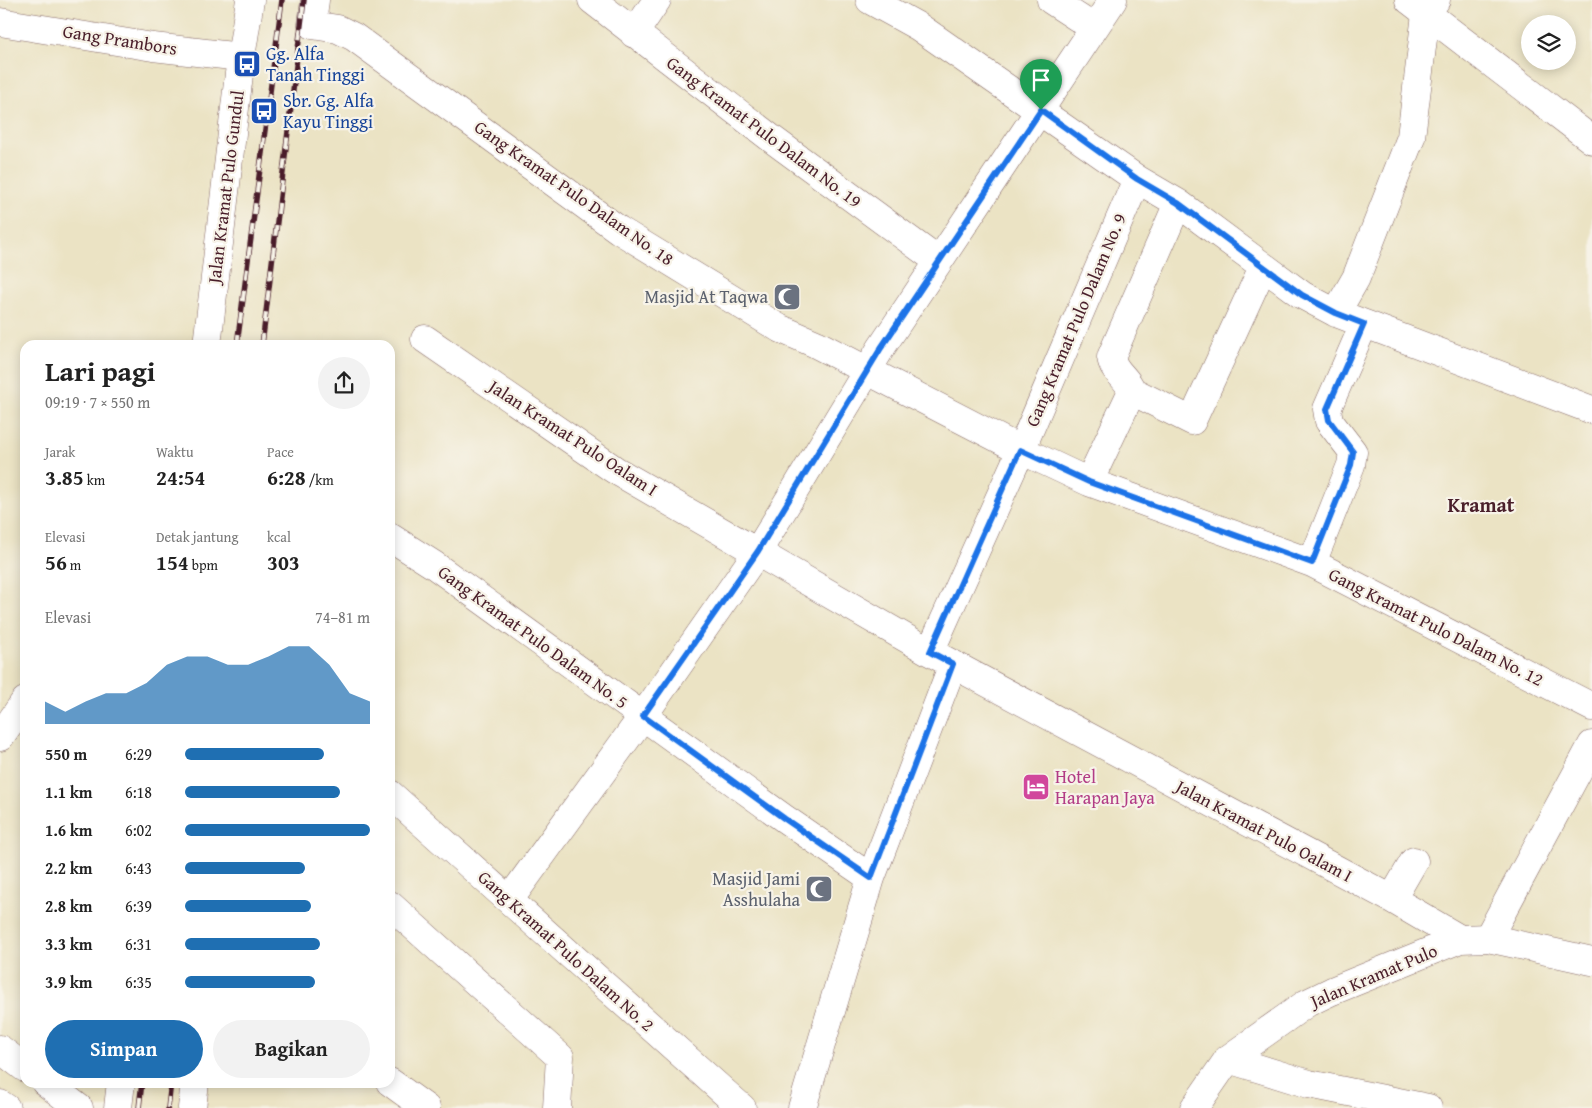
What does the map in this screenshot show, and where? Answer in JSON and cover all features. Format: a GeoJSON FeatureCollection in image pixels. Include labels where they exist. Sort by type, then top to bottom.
{"type":"FeatureCollection","features":[{"type":"Feature","properties":{"kind":"street","name":"Jalan Kramat Pulo Gundul"},"geometry":{"type":"LineString","coordinates":[[209,340],[241,57],[250,0]]}},
{"type":"Feature","properties":{"kind":"street","name":"Gang Kramat Pulo Dalam No. 19"},"geometry":{"type":"LineString","coordinates":[[592,0],[634,34],[938,261]]}},
{"type":"Feature","properties":{"kind":"street"},"geometry":{"type":"LineString","coordinates":[[634,34],[657,0]]}},
{"type":"Feature","properties":{"kind":"street"},"geometry":{"type":"LineString","coordinates":[[870,0],[919,27],[1041,110],[1137,179],[1178,203],[1302,295],[1336,313],[1592,410]]}},
{"type":"Feature","properties":{"kind":"street"},"geometry":{"type":"LineString","coordinates":[[1051,0],[1094,28]]}},
{"type":"Feature","properties":{"kind":"street"},"geometry":{"type":"LineString","coordinates":[[510,900],[643,716],[758,551],[867,372],[938,261],[1113,0]]}},
{"type":"Feature","properties":{"kind":"street"},"geometry":{"type":"LineString","coordinates":[[1424,5],[1592,140]]}},
{"type":"Feature","properties":{"kind":"street"},"geometry":{"type":"LineString","coordinates":[[1336,313],[1356,278],[1411,137],[1424,5]]}},
{"type":"Feature","properties":{"kind":"street","name":"Gang Kramat Pulo Dalam No. 18"},"geometry":{"type":"LineString","coordinates":[[314,12],[338,29],[354,37],[619,230],[779,328],[816,344],[867,372]]}},
{"type":"Feature","properties":{"kind":"street","name":"Gang Prambors"},"geometry":{"type":"LineString","coordinates":[[0,22],[153,46],[241,57]]}},
{"type":"Feature","properties":{"kind":"street","name":"Gang Kramat Pulo Dalam No. 9"},"geometry":{"type":"LineString","coordinates":[[802,1108],[871,878],[942,658],[1020,450],[1137,179]]}},
{"type":"Feature","properties":{"kind":"street"},"geometry":{"type":"LineString","coordinates":[[1089,482],[1132,391],[1130,385],[1115,370],[1111,357],[1178,203]]}},
{"type":"Feature","properties":{"kind":"street"},"geometry":{"type":"LineString","coordinates":[[1132,391],[1192,421],[1263,266]]}},
{"type":"Feature","properties":{"kind":"street"},"geometry":{"type":"LineString","coordinates":[[1312,563],[1351,465],[1353,452],[1329,420],[1327,409],[1364,324]]}},
{"type":"Feature","properties":{"kind":"street","name":"Jalan Kramat Pulo Oalam I"},"geometry":{"type":"LineString","coordinates":[[425,338],[615,470],[942,658],[1392,899],[1460,939]]}},
{"type":"Feature","properties":{"kind":"street","name":"Gang Kramat Pulo Dalam No. 12"},"geometry":{"type":"LineString","coordinates":[[867,372],[1020,450],[1089,482],[1312,563],[1592,707]]}},
{"type":"Feature","properties":{"kind":"street","name":"Gang Kramat Pulo Dalam No. 5"},"geometry":{"type":"LineString","coordinates":[[395,540],[434,565],[785,819],[871,878]]}},
{"type":"Feature","properties":{"kind":"street"},"geometry":{"type":"LineString","coordinates":[[0,737],[20,708]]}},
{"type":"Feature","properties":{"kind":"street"},"geometry":{"type":"LineString","coordinates":[[1488,938],[1592,745]]}},
{"type":"Feature","properties":{"kind":"street","name":"Gang Kramat Pulo Dalam No. 2"},"geometry":{"type":"LineString","coordinates":[[395,798],[510,900],[614,996],[742,1108]]}},
{"type":"Feature","properties":{"kind":"street"},"geometry":{"type":"LineString","coordinates":[[1392,899],[1414,861]]}},
{"type":"Feature","properties":{"kind":"street"},"geometry":{"type":"LineString","coordinates":[[395,909],[560,1057],[557,1108]]}},
{"type":"Feature","properties":{"kind":"street","name":"Jalan Kramat Pulo"},"geometry":{"type":"LineString","coordinates":[[1194,1108],[1228,1059],[1307,1004],[1332,990],[1460,939],[1488,938],[1592,961]]}},
{"type":"Feature","properties":{"kind":"street"},"geometry":{"type":"LineString","coordinates":[[0,1049],[20,1064]]}},
{"type":"Feature","properties":{"kind":"street"},"geometry":{"type":"LineString","coordinates":[[1228,1059],[1309,1084],[1428,1108]]}},
{"type":"Feature","properties":{"kind":"street"},"geometry":{"type":"LineString","coordinates":[[395,1086],[426,1108]]}},
{"type":"Feature","properties":{"kind":"street"},"geometry":{"type":"LineString","coordinates":[[53,1088],[79,1108]]}},
{"type":"Feature","properties":{"kind":"street"},"geometry":{"type":"LineString","coordinates":[[118,1108],[120,1088]]}},
{"type":"Feature","properties":{"kind":"street"},"geometry":{"type":"LineString","coordinates":[[192,1108],[194,1088]]}},
{"type":"Feature","properties":{"kind":"street"},"geometry":{"type":"LineString","coordinates":[[0,1104],[6,1108]]}},
{"type":"Feature","properties":{"kind":"railway"},"geometry":{"type":"LineString","coordinates":[[238,340],[282,0]]}},
{"type":"Feature","properties":{"kind":"railway"},"geometry":{"type":"LineString","coordinates":[[263,340],[304,0]]}},
{"type":"Feature","properties":{"kind":"railway"},"geometry":{"type":"LineString","coordinates":[[139,1108],[141,1088]]}},
{"type":"Feature","properties":{"kind":"railway"},"geometry":{"type":"LineString","coordinates":[[168,1108],[170,1088]]}},
{"type":"Feature","properties":{"kind":"place","name":"Gg. Alfa Tanah Tinggi"},"geometry":{"type":"Point","coordinates":[247,64]}},
{"type":"Feature","properties":{"kind":"place","name":"Sbr. Gg. Alfa Kayu Tinggi"},"geometry":{"type":"Point","coordinates":[264,111]}},
{"type":"Feature","properties":{"kind":"place","name":"Masjid At Taqwa"},"geometry":{"type":"Point","coordinates":[787,297]}},
{"type":"Feature","properties":{"kind":"place","name":"Hotel Harapan Jaya"},"geometry":{"type":"Point","coordinates":[1036,787]}},
{"type":"Feature","properties":{"kind":"place","name":"Masjid Jami Asshulaha"},"geometry":{"type":"Point","coordinates":[819,889]}},
{"type":"Feature","properties":{"kind":"district","name":"Kramat"},"geometry":{"type":"Point","coordinates":[1481,505]}},
{"type":"Feature","properties":{"kind":"route"},"geometry":{"type":"LineString","coordinates":[[1041,110],[1137,179],[1178,203],[1302,295],[1336,313],[1364,324],[1327,409],[1329,420],[1353,452],[1351,465],[1312,563],[1089,482],[1020,450],[930,652],[953,664],[871,878],[785,819],[643,716],[758,551],[881,348],[1041,110]]}}]}
